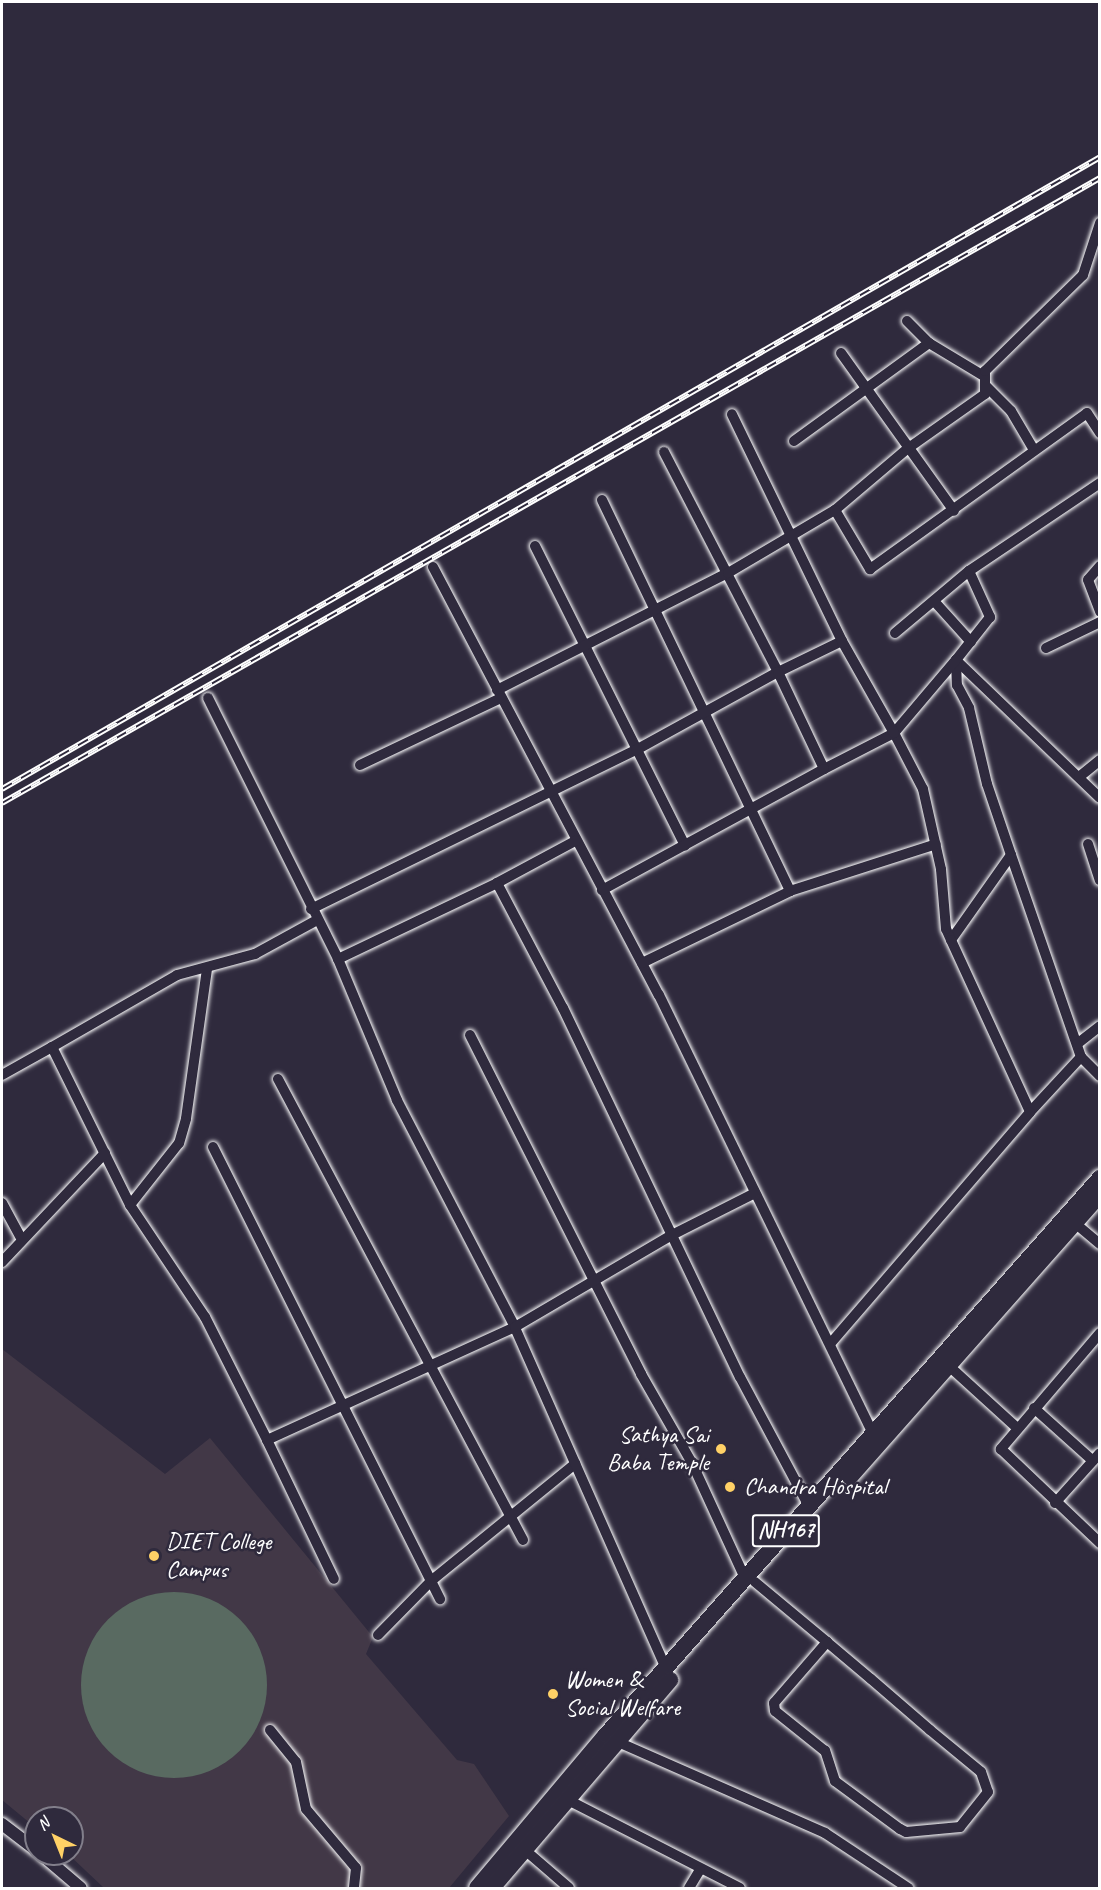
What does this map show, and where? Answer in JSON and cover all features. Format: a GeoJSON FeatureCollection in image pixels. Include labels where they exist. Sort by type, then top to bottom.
{"type":"FeatureCollection","features":[{"type":"Feature","properties":{"kind":"highway","name":"NH167"},"geometry":{"type":"LineString","coordinates":[[477,1888],[750,1580],[949,1365],[1070,1219],[1100,1178]]}},
{"type":"Feature","properties":{"kind":"highway","name":"NH167"},"geometry":{"type":"LineString","coordinates":[[750,1580],[872,1432],[1070,1219],[1100,1194]]}},
{"type":"Feature","properties":{"kind":"highway","name":"NH167"},"geometry":{"type":"LineString","coordinates":[[492,1888],[618,1742],[668,1674]]}},
{"type":"Feature","properties":{"kind":"street"},"geometry":{"type":"LineString","coordinates":[[360,765],[728,573],[836,510],[907,449],[985,394],[984,380],[1083,275],[1100,223]]}},
{"type":"Feature","properties":{"kind":"street"},"geometry":{"type":"LineString","coordinates":[[907,321],[928,343],[984,380],[1011,411],[1035,450]]}},
{"type":"Feature","properties":{"kind":"street"},"geometry":{"type":"LineString","coordinates":[[794,441],[867,390],[928,343]]}},
{"type":"Feature","properties":{"kind":"street"},"geometry":{"type":"LineString","coordinates":[[841,353],[907,449],[954,511]]}},
{"type":"Feature","properties":{"kind":"street"},"geometry":{"type":"LineString","coordinates":[[836,510],[870,569],[954,511],[1087,413],[1100,434]]}},
{"type":"Feature","properties":{"kind":"street"},"geometry":{"type":"LineString","coordinates":[[732,414],[842,641],[923,789],[936,844],[946,928],[1030,1112]]}},
{"type":"Feature","properties":{"kind":"street"},"geometry":{"type":"LineString","coordinates":[[664,452],[778,672],[824,769]]}},
{"type":"Feature","properties":{"kind":"street"},"geometry":{"type":"LineString","coordinates":[[896,633],[969,571],[1100,483]]}},
{"type":"Feature","properties":{"kind":"street"},"geometry":{"type":"LineString","coordinates":[[602,500],[657,609],[790,891]]}},
{"type":"Feature","properties":{"kind":"street"},"geometry":{"type":"LineString","coordinates":[[535,546],[685,846]]}},
{"type":"Feature","properties":{"kind":"street"},"geometry":{"type":"LineString","coordinates":[[1100,566],[1088,580],[1100,612]]}},
{"type":"Feature","properties":{"kind":"street"},"geometry":{"type":"LineString","coordinates":[[433,567],[575,841],[642,963],[872,1432]]}},
{"type":"Feature","properties":{"kind":"street"},"geometry":{"type":"LineString","coordinates":[[602,890],[894,733],[990,617],[969,571]]}},
{"type":"Feature","properties":{"kind":"street"},"geometry":{"type":"LineString","coordinates":[[934,601],[970,642]]}},
{"type":"Feature","properties":{"kind":"street"},"geometry":{"type":"LineString","coordinates":[[1046,648],[1100,622]]}},
{"type":"Feature","properties":{"kind":"street"},"geometry":{"type":"LineString","coordinates":[[311,909],[552,794],[778,672],[842,641]]}},
{"type":"Feature","properties":{"kind":"street"},"geometry":{"type":"LineString","coordinates":[[956,660],[1100,798]]}},
{"type":"Feature","properties":{"kind":"street"},"geometry":{"type":"LineString","coordinates":[[956,660],[957,685],[969,708],[987,784],[1011,855],[1081,1057],[1100,1076]]}},
{"type":"Feature","properties":{"kind":"street"},"geometry":{"type":"LineString","coordinates":[[208,698],[311,909],[338,959],[397,1100],[515,1327],[668,1674]]}},
{"type":"Feature","properties":{"kind":"street"},"geometry":{"type":"LineString","coordinates":[[1079,777],[1100,760]]}},
{"type":"Feature","properties":{"kind":"street"},"geometry":{"type":"LineString","coordinates":[[338,959],[497,883],[575,841]]}},
{"type":"Feature","properties":{"kind":"street"},"geometry":{"type":"LineString","coordinates":[[642,963],[790,891],[936,844]]}},
{"type":"Feature","properties":{"kind":"street"},"geometry":{"type":"LineString","coordinates":[[1088,844],[1100,880]]}},
{"type":"Feature","properties":{"kind":"street"},"geometry":{"type":"LineString","coordinates":[[951,940],[1011,855]]}},
{"type":"Feature","properties":{"kind":"street"},"geometry":{"type":"LineString","coordinates":[[497,883],[563,1008],[740,1377],[809,1506]]}},
{"type":"Feature","properties":{"kind":"street"},"geometry":{"type":"LineString","coordinates":[[2,1075],[177,975],[207,969],[255,954],[317,920]]}},
{"type":"Feature","properties":{"kind":"street"},"geometry":{"type":"LineString","coordinates":[[130,1205],[179,1143],[186,1119],[207,969]]}},
{"type":"Feature","properties":{"kind":"street"},"geometry":{"type":"LineString","coordinates":[[1077,1044],[1100,1026]]}},
{"type":"Feature","properties":{"kind":"street"},"geometry":{"type":"LineString","coordinates":[[470,1035],[529,1158],[595,1280],[641,1374],[692,1463],[750,1580],[827,1642],[981,1772],[988,1792],[960,1827],[906,1832],[900,1829],[835,1781],[825,1751],[775,1711],[774,1703],[827,1642]]}},
{"type":"Feature","properties":{"kind":"street"},"geometry":{"type":"LineString","coordinates":[[52,1047],[130,1205],[205,1317],[334,1579]]}},
{"type":"Feature","properties":{"kind":"street"},"geometry":{"type":"LineString","coordinates":[[830,1344],[1030,1112],[1081,1057]]}},
{"type":"Feature","properties":{"kind":"street"},"geometry":{"type":"LineString","coordinates":[[278,1079],[523,1540]]}},
{"type":"Feature","properties":{"kind":"street"},"geometry":{"type":"LineString","coordinates":[[213,1147],[440,1599]]}},
{"type":"Feature","properties":{"kind":"street"},"geometry":{"type":"LineString","coordinates":[[2,1262],[105,1153]]}},
{"type":"Feature","properties":{"kind":"street"},"geometry":{"type":"LineString","coordinates":[[267,1440],[515,1327],[672,1235],[755,1193]]}},
{"type":"Feature","properties":{"kind":"street"},"geometry":{"type":"LineString","coordinates":[[2,1203],[22,1240]]}},
{"type":"Feature","properties":{"kind":"street"},"geometry":{"type":"LineString","coordinates":[[1070,1219],[1100,1244]]}},
{"type":"Feature","properties":{"kind":"street"},"geometry":{"type":"LineString","coordinates":[[1100,1332],[1001,1444],[1003,1455],[1100,1543]]}},
{"type":"Feature","properties":{"kind":"street"},"geometry":{"type":"LineString","coordinates":[[949,1365],[1016,1427]]}},
{"type":"Feature","properties":{"kind":"street"},"geometry":{"type":"LineString","coordinates":[[1034,1408],[1096,1457],[1055,1503]]}},
{"type":"Feature","properties":{"kind":"street"},"geometry":{"type":"LineString","coordinates":[[378,1635],[431,1581],[575,1464]]}},
{"type":"Feature","properties":{"kind":"street"},"geometry":{"type":"LineString","coordinates":[[270,1730],[296,1762],[306,1809],[356,1868],[354,1888]]}},
{"type":"Feature","properties":{"kind":"street"},"geometry":{"type":"LineString","coordinates":[[618,1742],[825,1833],[908,1888]]}},
{"type":"Feature","properties":{"kind":"street"},"geometry":{"type":"LineString","coordinates":[[568,1800],[700,1870],[740,1888]]}},
{"type":"Feature","properties":{"kind":"street"},"geometry":{"type":"LineString","coordinates":[[2,1824],[24,1841]]}},
{"type":"Feature","properties":{"kind":"street"},"geometry":{"type":"LineString","coordinates":[[525,1850],[569,1888]]}},
{"type":"Feature","properties":{"kind":"street"},"geometry":{"type":"LineString","coordinates":[[55,1866],[81,1888]]}},
{"type":"Feature","properties":{"kind":"street"},"geometry":{"type":"LineString","coordinates":[[689,1888],[700,1870]]}},
{"type":"Feature","properties":{"kind":"shaded area","name":"DIET College Campus"},"geometry":{"type":"Polygon","coordinates":[[[2,1349],[165,1474],[210,1438],[373,1637],[366,1654],[457,1760],[474,1764],[509,1816],[449,1888],[104,1888],[81,1866],[84,1866],[84,1806],[24,1806],[24,1818],[2,1800],[2,1349]]]}},
{"type":"Feature","properties":{"kind":"green space"},"geometry":{"type":"Polygon","coordinates":[[[174,1592],[210,1599],[240,1619],[260,1649],[267,1685],[260,1721],[240,1751],[210,1771],[174,1778],[138,1771],[108,1751],[88,1721],[81,1685],[88,1649],[108,1619],[138,1599],[174,1592]]]}},
{"type":"Feature","properties":{"kind":"railway"},"geometry":{"type":"LineString","coordinates":[[2,789],[1100,157]]}},
{"type":"Feature","properties":{"kind":"railway"},"geometry":{"type":"LineString","coordinates":[[2,803],[1100,178]]}},
{"type":"Feature","properties":{"kind":"place","name":"Sathya Sai Baba Temple"},"geometry":{"type":"Point","coordinates":[721,1449]}},
{"type":"Feature","properties":{"kind":"place","name":"Chandra Hospital"},"geometry":{"type":"Point","coordinates":[730,1487]}},
{"type":"Feature","properties":{"kind":"place","name":"DIET College Campus"},"geometry":{"type":"Point","coordinates":[154,1556]}},
{"type":"Feature","properties":{"kind":"place","name":"Women & Social Welfare"},"geometry":{"type":"Point","coordinates":[553,1694]}}]}
